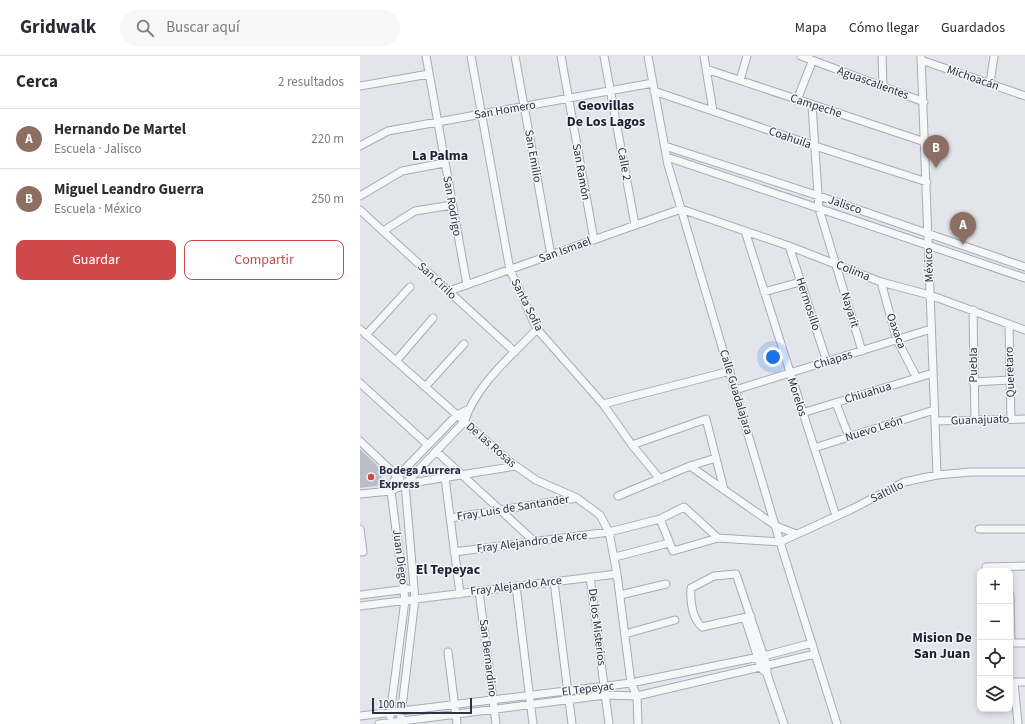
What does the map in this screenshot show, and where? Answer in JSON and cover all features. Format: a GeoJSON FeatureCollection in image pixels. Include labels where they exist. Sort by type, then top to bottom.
{"type":"FeatureCollection","features":[{"type":"Feature","properties":{"kind":"street","name":"San Rodrigo"},"geometry":{"type":"LineString","coordinates":[[426,56],[467,285]]}},
{"type":"Feature","properties":{"kind":"street","name":"Santa Sofia"},"geometry":{"type":"LineString","coordinates":[[471,56],[510,270],[537,329],[604,404],[632,445],[660,478]]}},
{"type":"Feature","properties":{"kind":"street","name":"San Emilio"},"geometry":{"type":"LineString","coordinates":[[516,56],[551,255]]}},
{"type":"Feature","properties":{"kind":"street","name":"San Ramón"},"geometry":{"type":"LineString","coordinates":[[561,56],[594,240]]}},
{"type":"Feature","properties":{"kind":"street","name":"Calle 2"},"geometry":{"type":"LineString","coordinates":[[604,56],[635,225]]}},
{"type":"Feature","properties":{"kind":"street","name":"Calle Guadalajara"},"geometry":{"type":"LineString","coordinates":[[648,56],[667,157],[681,209],[780,542],[837,724]]}},
{"type":"Feature","properties":{"kind":"street"},"geometry":{"type":"LineString","coordinates":[[704,56],[713,112]]}},
{"type":"Feature","properties":{"kind":"street"},"geometry":{"type":"LineString","coordinates":[[740,80],[746,56]]}},
{"type":"Feature","properties":{"kind":"street","name":"Aguascalientes"},"geometry":{"type":"LineString","coordinates":[[801,56],[812,62],[924,102]]}},
{"type":"Feature","properties":{"kind":"street"},"geometry":{"type":"LineString","coordinates":[[882,56],[883,87]]}},
{"type":"Feature","properties":{"kind":"street"},"geometry":{"type":"LineString","coordinates":[[990,83],[994,56]]}},
{"type":"Feature","properties":{"kind":"street","name":"Michoacán"},"geometry":{"type":"LineString","coordinates":[[921,58],[1025,96]]}},
{"type":"Feature","properties":{"kind":"street","name":"México"},"geometry":{"type":"LineString","coordinates":[[921,58],[924,102],[937,475]]}},
{"type":"Feature","properties":{"kind":"street"},"geometry":{"type":"LineString","coordinates":[[797,100],[812,62]]}},
{"type":"Feature","properties":{"kind":"street","name":"Campeche"},"geometry":{"type":"LineString","coordinates":[[706,69],[925,142]]}},
{"type":"Feature","properties":{"kind":"street"},"geometry":{"type":"LineString","coordinates":[[360,86],[429,74]]}},
{"type":"Feature","properties":{"kind":"street","name":"San Homero"},"geometry":{"type":"LineString","coordinates":[[360,146],[388,131],[653,83]]}},
{"type":"Feature","properties":{"kind":"street","name":"Coahuila"},"geometry":{"type":"LineString","coordinates":[[654,91],[713,112],[927,182]]}},
{"type":"Feature","properties":{"kind":"street","name":"Nayarit"},"geometry":{"type":"LineString","coordinates":[[812,105],[819,209],[862,351]]}},
{"type":"Feature","properties":{"kind":"street","name":"Jalisco"},"geometry":{"type":"LineString","coordinates":[[665,146],[819,196],[1025,267]]}},
{"type":"Feature","properties":{"kind":"street","name":"Jalisco"},"geometry":{"type":"LineString","coordinates":[[667,157],[1025,278]]}},
{"type":"Feature","properties":{"kind":"street"},"geometry":{"type":"LineString","coordinates":[[360,196],[402,171],[444,163]]}},
{"type":"Feature","properties":{"kind":"street"},"geometry":{"type":"LineString","coordinates":[[383,231],[415,211],[452,205]]}},
{"type":"Feature","properties":{"kind":"street","name":"San Ismael"},"geometry":{"type":"LineString","coordinates":[[449,291],[681,209]]}},
{"type":"Feature","properties":{"kind":"street","name":"Colima"},"geometry":{"type":"LineString","coordinates":[[681,209],[789,246],[881,282],[930,295],[1025,330]]}},
{"type":"Feature","properties":{"kind":"street","name":"San Cirilo"},"geometry":{"type":"LineString","coordinates":[[360,210],[515,352]]}},
{"type":"Feature","properties":{"kind":"street","name":"Morelos"},"geometry":{"type":"LineString","coordinates":[[745,231],[789,373],[836,516]]}},
{"type":"Feature","properties":{"kind":"street","name":"Hermosillo"},"geometry":{"type":"LineString","coordinates":[[789,246],[827,362]]}},
{"type":"Feature","properties":{"kind":"street"},"geometry":{"type":"LineString","coordinates":[[983,264],[986,253]]}},
{"type":"Feature","properties":{"kind":"street"},"geometry":{"type":"LineString","coordinates":[[764,292],[800,282]]}},
{"type":"Feature","properties":{"kind":"street","name":"Oaxaca"},"geometry":{"type":"LineString","coordinates":[[881,282],[897,340],[917,378]]}},
{"type":"Feature","properties":{"kind":"street"},"geometry":{"type":"LineString","coordinates":[[362,332],[410,286]]}},
{"type":"Feature","properties":{"kind":"street","name":"Puebla"},"geometry":{"type":"LineString","coordinates":[[973,310],[973,382],[975,420]]}},
{"type":"Feature","properties":{"kind":"street"},"geometry":{"type":"LineString","coordinates":[[396,361],[433,318]]}},
{"type":"Feature","properties":{"kind":"street","name":"Queretaro"},"geometry":{"type":"LineString","coordinates":[[1008,324],[1011,419]]}},
{"type":"Feature","properties":{"kind":"street"},"geometry":{"type":"LineString","coordinates":[[405,484],[464,422],[469,409],[494,373],[537,329]]}},
{"type":"Feature","properties":{"kind":"street","name":"Chiapas"},"geometry":{"type":"LineString","coordinates":[[735,390],[931,329]]}},
{"type":"Feature","properties":{"kind":"street","name":"De las Rosas"},"geometry":{"type":"LineString","coordinates":[[362,332],[516,466],[536,480],[577,498],[600,515],[610,532],[620,594],[631,683],[637,696],[638,724]]}},
{"type":"Feature","properties":{"kind":"street"},"geometry":{"type":"LineString","coordinates":[[425,387],[464,344]]}},
{"type":"Feature","properties":{"kind":"street"},"geometry":{"type":"LineString","coordinates":[[604,404],[730,371]]}},
{"type":"Feature","properties":{"kind":"street","name":"Chiuahua"},"geometry":{"type":"LineString","coordinates":[[802,413],[933,373]]}},
{"type":"Feature","properties":{"kind":"street"},"geometry":{"type":"LineString","coordinates":[[973,382],[1010,380]]}},
{"type":"Feature","properties":{"kind":"street"},"geometry":{"type":"LineString","coordinates":[[360,383],[428,445]]}},
{"type":"Feature","properties":{"kind":"street"},"geometry":{"type":"LineString","coordinates":[[836,403],[849,437]]}},
{"type":"Feature","properties":{"kind":"street"},"geometry":{"type":"LineString","coordinates":[[391,491],[397,477],[457,415],[469,409]]}},
{"type":"Feature","properties":{"kind":"street","name":"Nuevo León"},"geometry":{"type":"LineString","coordinates":[[814,448],[934,410]]}},
{"type":"Feature","properties":{"kind":"street"},"geometry":{"type":"LineString","coordinates":[[632,445],[706,419],[724,490]]}},
{"type":"Feature","properties":{"kind":"street","name":"Guanajuato"},"geometry":{"type":"LineString","coordinates":[[935,421],[1025,419]]}},
{"type":"Feature","properties":{"kind":"street"},"geometry":{"type":"LineString","coordinates":[[360,441],[405,484]]}},
{"type":"Feature","properties":{"kind":"street"},"geometry":{"type":"LineString","coordinates":[[436,451],[535,542]]}},
{"type":"Feature","properties":{"kind":"street"},"geometry":{"type":"LineString","coordinates":[[618,496],[690,466],[716,458]]}},
{"type":"Feature","properties":{"kind":"street"},"geometry":{"type":"LineString","coordinates":[[360,494],[391,491],[405,484],[516,466]]}},
{"type":"Feature","properties":{"kind":"street"},"geometry":{"type":"LineString","coordinates":[[690,466],[776,526],[796,534]]}},
{"type":"Feature","properties":{"kind":"street","name":"Saltillo"},"geometry":{"type":"LineString","coordinates":[[780,542],[904,482],[937,475],[971,472],[1025,472]]}},
{"type":"Feature","properties":{"kind":"street"},"geometry":{"type":"LineString","coordinates":[[445,478],[460,594]]}},
{"type":"Feature","properties":{"kind":"street","name":"Juan Diego"},"geometry":{"type":"LineString","coordinates":[[400,723],[415,599],[405,484]]}},
{"type":"Feature","properties":{"kind":"street","name":"Juan Diego"},"geometry":{"type":"LineString","coordinates":[[390,723],[405,600],[391,491]]}},
{"type":"Feature","properties":{"kind":"street","name":"Fray Luis de Santander"},"geometry":{"type":"LineString","coordinates":[[450,518],[577,498]]}},
{"type":"Feature","properties":{"kind":"street"},"geometry":{"type":"LineString","coordinates":[[718,538],[684,507],[660,519],[673,552],[718,538],[780,542]]}},
{"type":"Feature","properties":{"kind":"street","name":"Fray Alejandro de Arce"},"geometry":{"type":"LineString","coordinates":[[454,552],[610,532],[660,519]]}},
{"type":"Feature","properties":{"kind":"street"},"geometry":{"type":"LineString","coordinates":[[360,529],[362,552]]}},
{"type":"Feature","properties":{"kind":"street"},"geometry":{"type":"LineString","coordinates":[[979,529],[1025,529]]}},
{"type":"Feature","properties":{"kind":"street"},"geometry":{"type":"LineString","coordinates":[[614,557],[669,543]]}},
{"type":"Feature","properties":{"kind":"street"},"geometry":{"type":"LineString","coordinates":[[1013,568],[1025,566]]}},
{"type":"Feature","properties":{"kind":"street"},"geometry":{"type":"LineString","coordinates":[[986,567],[998,568]]}},
{"type":"Feature","properties":{"kind":"street","name":"Fray Alejando Arce"},"geometry":{"type":"LineString","coordinates":[[360,606],[617,574]]}},
{"type":"Feature","properties":{"kind":"street"},"geometry":{"type":"LineString","coordinates":[[748,617],[702,627],[694,616],[690,596],[691,588],[714,576],[736,574],[748,617],[784,724]]}},
{"type":"Feature","properties":{"kind":"street","name":"De los Misterios"},"geometry":{"type":"LineString","coordinates":[[590,577],[609,724]]}},
{"type":"Feature","properties":{"kind":"street"},"geometry":{"type":"LineString","coordinates":[[554,582],[572,724]]}},
{"type":"Feature","properties":{"kind":"street"},"geometry":{"type":"LineString","coordinates":[[620,594],[666,584]]}},
{"type":"Feature","properties":{"kind":"street"},"geometry":{"type":"LineString","coordinates":[[516,586],[533,724]]}},
{"type":"Feature","properties":{"kind":"street"},"geometry":{"type":"LineString","coordinates":[[360,595],[414,588]]}},
{"type":"Feature","properties":{"kind":"street","name":"San Bernardino"},"geometry":{"type":"LineString","coordinates":[[479,591],[496,724]]}},
{"type":"Feature","properties":{"kind":"street"},"geometry":{"type":"LineString","coordinates":[[1010,604],[1011,640]]}},
{"type":"Feature","properties":{"kind":"street"},"geometry":{"type":"LineString","coordinates":[[625,634],[675,620]]}},
{"type":"Feature","properties":{"kind":"street"},"geometry":{"type":"LineString","coordinates":[[1013,643],[1025,643]]}},
{"type":"Feature","properties":{"kind":"street","name":"El Tepeyac"},"geometry":{"type":"LineString","coordinates":[[360,716],[454,706],[631,683],[812,644]]}},
{"type":"Feature","properties":{"kind":"street"},"geometry":{"type":"LineString","coordinates":[[448,652],[457,724]]}},
{"type":"Feature","properties":{"kind":"street","name":"El Tepeyac"},"geometry":{"type":"LineString","coordinates":[[379,724],[400,723],[455,714],[605,695],[637,696],[765,669],[815,654]]}},
{"type":"Feature","properties":{"kind":"street"},"geometry":{"type":"LineString","coordinates":[[1013,682],[1025,682]]}},
{"type":"Feature","properties":{"kind":"street"},"geometry":{"type":"LineString","coordinates":[[1013,689],[1018,724]]}},
{"type":"Feature","properties":{"kind":"building","name":"Bodega Aurrera Express"},"geometry":{"type":"Polygon","coordinates":[[[360,449],[380,468],[383,485],[360,488],[360,449]]]}},
{"type":"Feature","properties":{"kind":"place","name":"Miguel Leandro Guerra"},"geometry":{"type":"Point","coordinates":[936,168]}},
{"type":"Feature","properties":{"kind":"place","name":"Hernando De Martel"},"geometry":{"type":"Point","coordinates":[963,245]}},
{"type":"Feature","properties":{"kind":"place","name":"Bodega Aurrera Express"},"geometry":{"type":"Point","coordinates":[371,477]}},
{"type":"Feature","properties":{"kind":"district","name":"Geovillas De Los Lagos"},"geometry":{"type":"Point","coordinates":[606,114]}},
{"type":"Feature","properties":{"kind":"district","name":"La Palma"},"geometry":{"type":"Point","coordinates":[440,156]}},
{"type":"Feature","properties":{"kind":"district","name":"El Tepeyac"},"geometry":{"type":"Point","coordinates":[448,570]}},
{"type":"Feature","properties":{"kind":"district","name":"Mision De San Juan"},"geometry":{"type":"Point","coordinates":[942,646]}}]}
